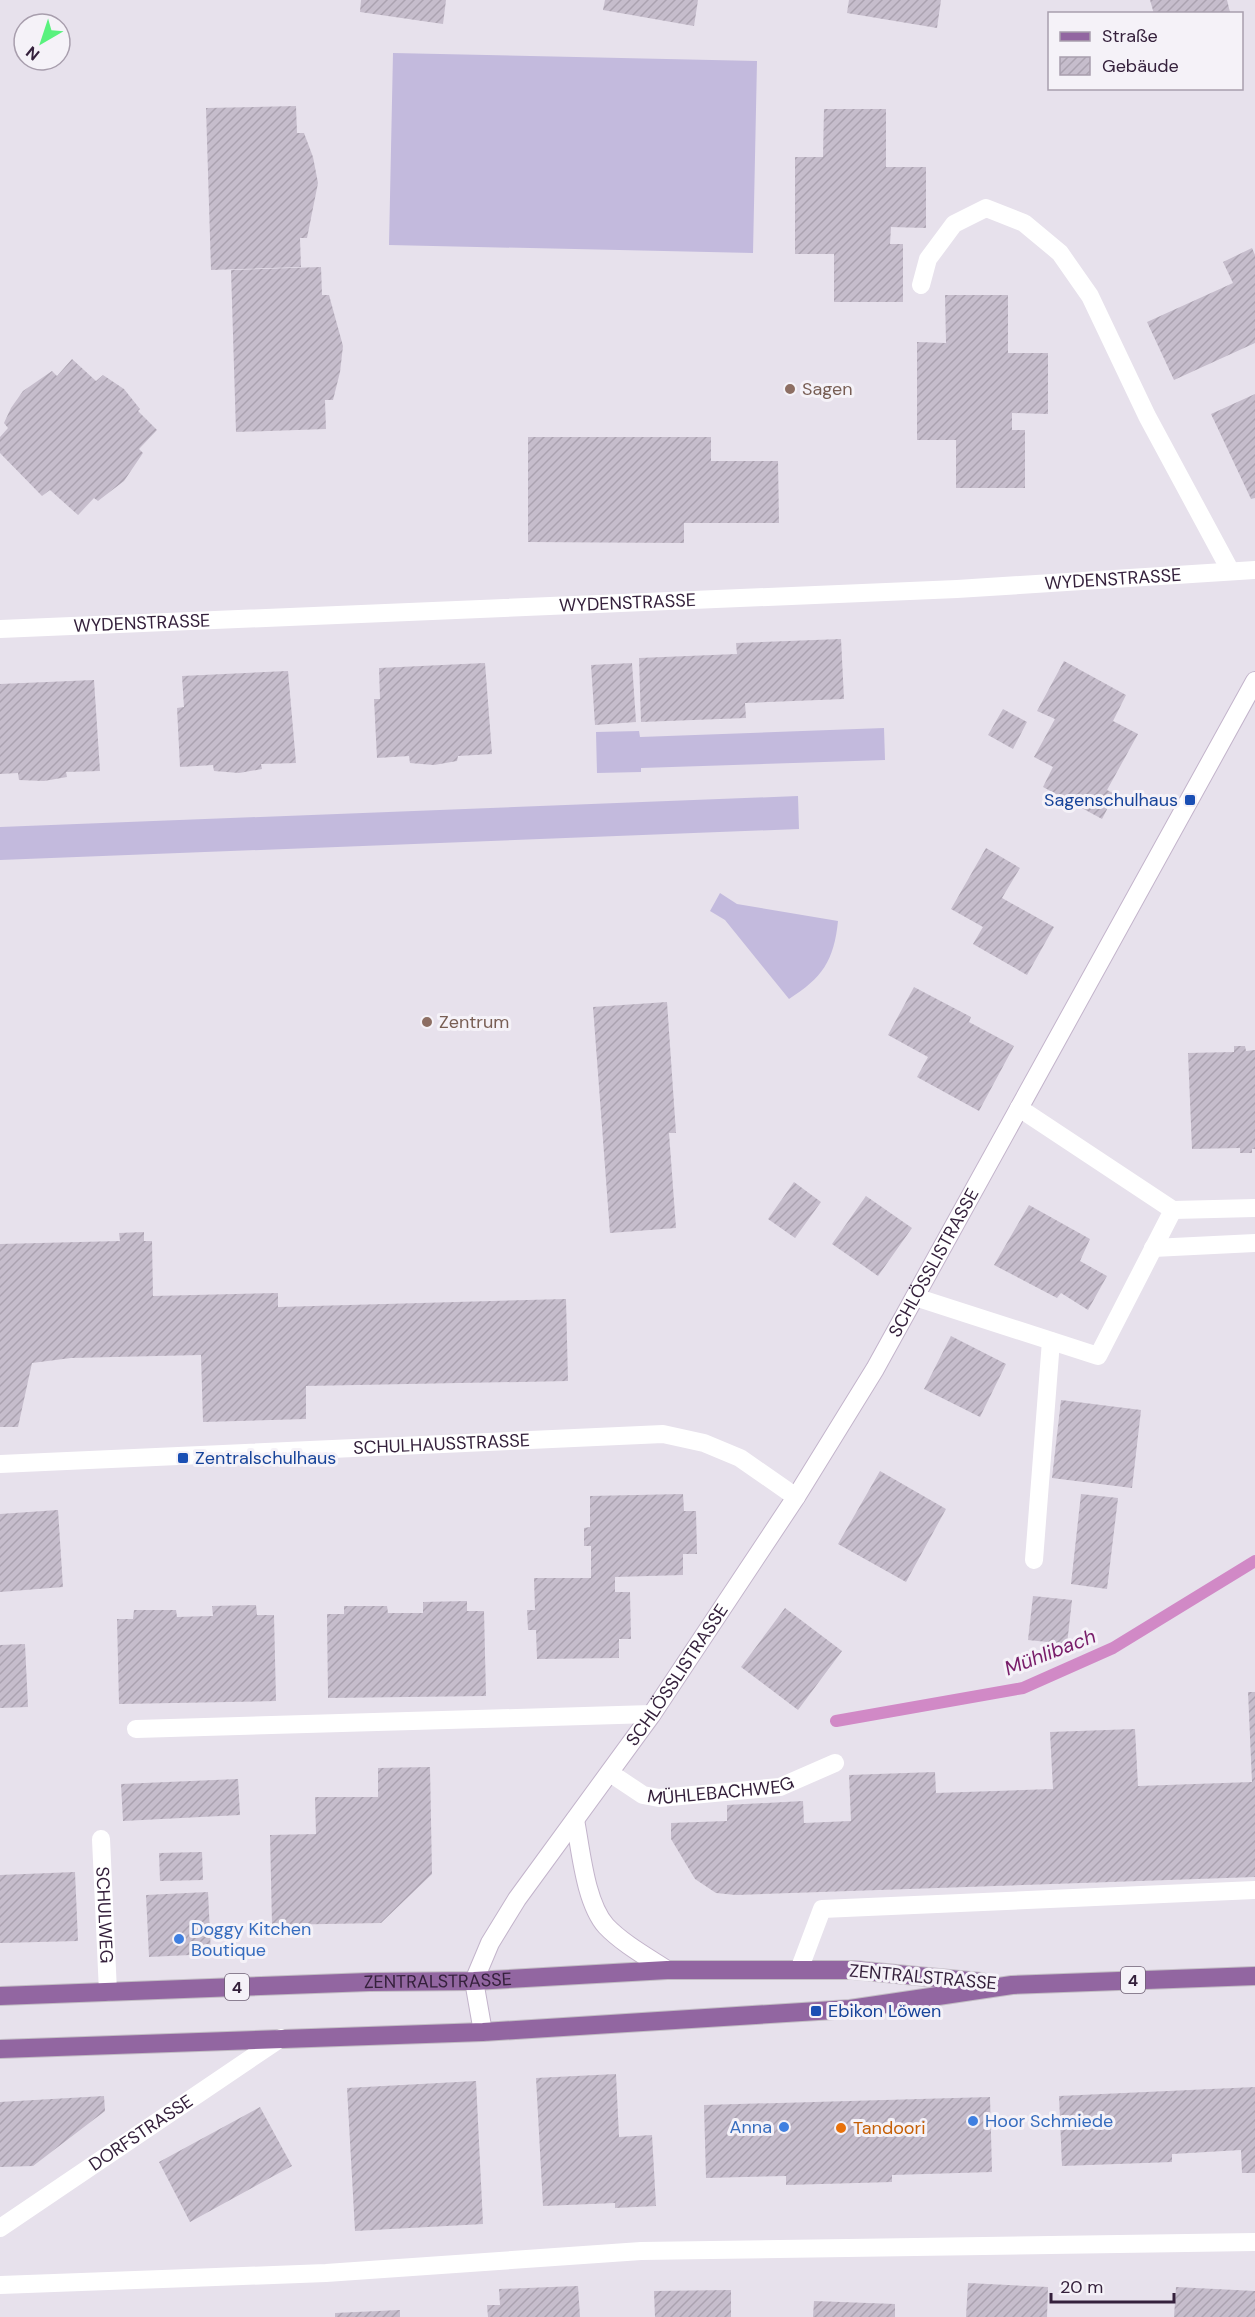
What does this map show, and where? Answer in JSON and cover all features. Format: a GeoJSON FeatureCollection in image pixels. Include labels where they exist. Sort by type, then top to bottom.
{"type":"FeatureCollection","features":[{"type":"Feature","properties":{"kind":"main road","name":"ZENTRALSTRASSE"},"geometry":{"type":"LineString","coordinates":[[0,1996],[474,1981],[667,1970],[854,1970],[1012,1985]]}},
{"type":"Feature","properties":{"kind":"main road","name":"4"},"geometry":{"type":"LineString","coordinates":[[1012,1985],[1255,1976]]}},
{"type":"Feature","properties":{"kind":"main road","name":"ZENTRALSTRASSE"},"geometry":{"type":"LineString","coordinates":[[0,2049],[483,2032],[850,2009],[1012,1985]]}},
{"type":"Feature","properties":{"kind":"street"},"geometry":{"type":"LineString","coordinates":[[921,285],[928,260],[954,224],[986,208],[1024,223],[1060,253],[1090,296],[1147,416],[1230,570]]}},
{"type":"Feature","properties":{"kind":"street","name":"WYDENSTRASSE"},"geometry":{"type":"LineString","coordinates":[[0,629],[957,589],[1255,570]]}},
{"type":"Feature","properties":{"kind":"street","name":"SCHLÖSSLISTRASSE"},"geometry":{"type":"LineString","coordinates":[[474,1981],[490,1943],[507,1914],[652,1714],[796,1497],[875,1369],[1255,681]]}},
{"type":"Feature","properties":{"kind":"street"},"geometry":{"type":"LineString","coordinates":[[1019,1108],[1173,1210],[1255,1208]]}},
{"type":"Feature","properties":{"kind":"street"},"geometry":{"type":"LineString","coordinates":[[915,1297],[1098,1356],[1173,1210]]}},
{"type":"Feature","properties":{"kind":"street"},"geometry":{"type":"LineString","coordinates":[[1153,1248],[1255,1243]]}},
{"type":"Feature","properties":{"kind":"street"},"geometry":{"type":"LineString","coordinates":[[1034,1560],[1051,1341]]}},
{"type":"Feature","properties":{"kind":"street","name":"SCHULHAUSSTRASSE"},"geometry":{"type":"LineString","coordinates":[[0,1464],[663,1434],[704,1443],[740,1458],[796,1497]]}},
{"type":"Feature","properties":{"kind":"street"},"geometry":{"type":"LineString","coordinates":[[136,1729],[652,1714]]}},
{"type":"Feature","properties":{"kind":"street","name":"MÜHLEBACHWEG"},"geometry":{"type":"LineString","coordinates":[[610,1773],[643,1795],[659,1798],[780,1787],[835,1762]]}},
{"type":"Feature","properties":{"kind":"street"},"geometry":{"type":"LineString","coordinates":[[575,1820],[589,1890],[606,1926],[667,1970]]}},
{"type":"Feature","properties":{"kind":"street","name":"SCHULWEG"},"geometry":{"type":"LineString","coordinates":[[101,1839],[108,1992]]}},
{"type":"Feature","properties":{"kind":"street"},"geometry":{"type":"LineString","coordinates":[[799,1970],[822,1909],[1255,1890]]}},
{"type":"Feature","properties":{"kind":"street"},"geometry":{"type":"LineString","coordinates":[[474,1981],[483,2032]]}},
{"type":"Feature","properties":{"kind":"street","name":"DORFSTRASSE"},"geometry":{"type":"LineString","coordinates":[[0,2228],[281,2038]]}},
{"type":"Feature","properties":{"kind":"street"},"geometry":{"type":"LineString","coordinates":[[0,2285],[326,2273],[641,2251],[1255,2242]]}},
{"type":"Feature","properties":{"kind":"shaded area"},"geometry":{"type":"Polygon","coordinates":[[[393,53],[757,61],[753,253],[389,245],[393,53]]]}},
{"type":"Feature","properties":{"kind":"shaded area"},"geometry":{"type":"Polygon","coordinates":[[[884,728],[885,760],[641,768],[641,772],[597,773],[596,732],[639,731],[640,737],[884,728]]]}},
{"type":"Feature","properties":{"kind":"shaded area"},"geometry":{"type":"Polygon","coordinates":[[[798,796],[799,829],[0,860],[0,827],[798,796]]]}},
{"type":"Feature","properties":{"kind":"shaded area"},"geometry":{"type":"Polygon","coordinates":[[[720,893],[737,904],[838,921],[829,958],[818,976],[789,999],[725,920],[710,911],[720,893]]]}},
{"type":"Feature","properties":{"kind":"building"},"geometry":{"type":"Polygon","coordinates":[[[361,0],[446,0],[443,24],[360,12],[361,0]]]}},
{"type":"Feature","properties":{"kind":"building"},"geometry":{"type":"Polygon","coordinates":[[[605,0],[698,0],[694,26],[603,10],[605,0]]]}},
{"type":"Feature","properties":{"kind":"building"},"geometry":{"type":"Polygon","coordinates":[[[849,0],[941,0],[937,28],[847,13],[849,0]]]}},
{"type":"Feature","properties":{"kind":"building"},"geometry":{"type":"Polygon","coordinates":[[[1150,0],[1227,0],[1230,12],[1153,12],[1150,0]]]}},
{"type":"Feature","properties":{"kind":"building"},"geometry":{"type":"Polygon","coordinates":[[[296,106],[297,133],[304,133],[313,157],[318,183],[307,238],[300,238],[301,267],[211,270],[206,108],[296,106]]]}},
{"type":"Feature","properties":{"kind":"building"},"geometry":{"type":"Polygon","coordinates":[[[824,109],[886,109],[886,167],[926,167],[926,228],[891,227],[890,244],[903,244],[903,302],[834,302],[834,254],[795,254],[795,157],[823,157],[824,109]]]}},
{"type":"Feature","properties":{"kind":"building"},"geometry":{"type":"Polygon","coordinates":[[[1252,248],[1255,255],[1255,343],[1174,380],[1147,322],[1233,283],[1223,262],[1252,248]]]}},
{"type":"Feature","properties":{"kind":"building"},"geometry":{"type":"Polygon","coordinates":[[[321,267],[322,295],[329,295],[343,346],[333,400],[325,400],[326,429],[236,432],[231,270],[321,267]]]}},
{"type":"Feature","properties":{"kind":"building"},"geometry":{"type":"Polygon","coordinates":[[[945,295],[1008,295],[1008,353],[1048,353],[1048,414],[1012,413],[1012,430],[1025,430],[1025,488],[956,488],[956,440],[917,440],[917,342],[946,343],[945,295]]]}},
{"type":"Feature","properties":{"kind":"building"},"geometry":{"type":"Polygon","coordinates":[[[72,359],[96,381],[103,375],[124,389],[140,409],[138,411],[157,430],[139,449],[143,453],[124,481],[98,501],[94,498],[78,515],[50,490],[42,496],[0,453],[0,437],[8,428],[4,423],[23,391],[52,371],[57,376],[72,359]]]}},
{"type":"Feature","properties":{"kind":"building"},"geometry":{"type":"Polygon","coordinates":[[[1255,394],[1255,498],[1251,499],[1211,414],[1255,394]]]}},
{"type":"Feature","properties":{"kind":"building"},"geometry":{"type":"Polygon","coordinates":[[[528,437],[711,437],[711,461],[778,461],[779,523],[684,523],[684,543],[528,542],[528,437]]]}},
{"type":"Feature","properties":{"kind":"building"},"geometry":{"type":"Polygon","coordinates":[[[841,639],[844,699],[745,703],[746,718],[641,722],[639,658],[737,654],[736,643],[841,639]]]}},
{"type":"Feature","properties":{"kind":"building"},"geometry":{"type":"Polygon","coordinates":[[[1064,661],[1126,695],[1113,721],[1138,734],[1107,790],[1115,794],[1102,819],[1043,787],[1053,767],[1034,757],[1055,719],[1037,711],[1064,661]]]}},
{"type":"Feature","properties":{"kind":"building"},"geometry":{"type":"Polygon","coordinates":[[[485,663],[492,754],[458,756],[457,761],[434,765],[410,763],[409,756],[377,758],[374,699],[380,699],[379,668],[485,663]]]}},
{"type":"Feature","properties":{"kind":"building"},"geometry":{"type":"Polygon","coordinates":[[[632,663],[636,722],[595,725],[591,665],[632,663]]]}},
{"type":"Feature","properties":{"kind":"building"},"geometry":{"type":"Polygon","coordinates":[[[288,671],[296,763],[261,764],[262,769],[239,773],[214,771],[213,765],[180,767],[177,708],[184,707],[182,676],[288,671]]]}},
{"type":"Feature","properties":{"kind":"building"},"geometry":{"type":"Polygon","coordinates":[[[94,680],[100,771],[66,772],[67,777],[44,781],[19,780],[18,773],[0,774],[0,684],[94,680]]]}},
{"type":"Feature","properties":{"kind":"building"},"geometry":{"type":"Polygon","coordinates":[[[1003,709],[1027,722],[1013,749],[988,735],[1003,709]]]}},
{"type":"Feature","properties":{"kind":"building"},"geometry":{"type":"Polygon","coordinates":[[[986,848],[1020,868],[1002,898],[1054,927],[1027,975],[973,944],[983,927],[951,909],[986,848]]]}},
{"type":"Feature","properties":{"kind":"building"},"geometry":{"type":"Polygon","coordinates":[[[914,987],[971,1017],[969,1022],[1014,1046],[979,1111],[917,1077],[928,1057],[888,1035],[914,987]]]}},
{"type":"Feature","properties":{"kind":"building"},"geometry":{"type":"Polygon","coordinates":[[[667,1002],[676,1133],[669,1133],[676,1228],[610,1233],[593,1007],[667,1002]]]}},
{"type":"Feature","properties":{"kind":"building"},"geometry":{"type":"Polygon","coordinates":[[[1234,1046],[1245,1046],[1246,1051],[1255,1050],[1255,1149],[1252,1149],[1252,1153],[1240,1153],[1240,1148],[1192,1149],[1188,1053],[1234,1052],[1234,1046]]]}},
{"type":"Feature","properties":{"kind":"building"},"geometry":{"type":"Polygon","coordinates":[[[794,1182],[821,1202],[795,1238],[768,1219],[794,1182]]]}},
{"type":"Feature","properties":{"kind":"building"},"geometry":{"type":"Polygon","coordinates":[[[866,1196],[912,1228],[878,1276],[832,1244],[866,1196]]]}},
{"type":"Feature","properties":{"kind":"building"},"geometry":{"type":"Polygon","coordinates":[[[1029,1205],[1090,1239],[1080,1261],[1107,1276],[1088,1310],[1061,1293],[1057,1298],[994,1265],[1029,1205]]]}},
{"type":"Feature","properties":{"kind":"building"},"geometry":{"type":"Polygon","coordinates":[[[144,1232],[144,1241],[152,1241],[153,1296],[278,1293],[278,1307],[566,1299],[568,1381],[306,1386],[306,1419],[203,1422],[201,1355],[71,1358],[32,1363],[18,1427],[0,1427],[0,1244],[120,1241],[119,1233],[144,1232]]]}},
{"type":"Feature","properties":{"kind":"building"},"geometry":{"type":"Polygon","coordinates":[[[951,1336],[1006,1364],[980,1417],[924,1389],[951,1336]]]}},
{"type":"Feature","properties":{"kind":"building"},"geometry":{"type":"Polygon","coordinates":[[[1061,1400],[1141,1410],[1132,1488],[1052,1478],[1061,1400]]]}},
{"type":"Feature","properties":{"kind":"building"},"geometry":{"type":"Polygon","coordinates":[[[880,1471],[946,1509],[906,1582],[838,1544],[880,1471]]]}},
{"type":"Feature","properties":{"kind":"building"},"geometry":{"type":"Polygon","coordinates":[[[683,1494],[684,1511],[696,1511],[697,1554],[683,1554],[683,1575],[615,1577],[615,1592],[630,1592],[631,1639],[619,1639],[619,1658],[537,1659],[536,1630],[528,1630],[527,1610],[535,1610],[534,1578],[591,1578],[591,1546],[584,1546],[584,1528],[590,1527],[590,1496],[683,1494]]]}},
{"type":"Feature","properties":{"kind":"building"},"geometry":{"type":"Polygon","coordinates":[[[1081,1494],[1118,1498],[1107,1589],[1071,1584],[1081,1494]]]}},
{"type":"Feature","properties":{"kind":"building"},"geometry":{"type":"Polygon","coordinates":[[[58,1510],[63,1587],[0,1592],[0,1514],[58,1510]]]}},
{"type":"Feature","properties":{"kind":"building"},"geometry":{"type":"Polygon","coordinates":[[[1033,1596],[1072,1600],[1067,1644],[1028,1640],[1033,1596]]]}},
{"type":"Feature","properties":{"kind":"building"},"geometry":{"type":"Polygon","coordinates":[[[467,1601],[467,1611],[484,1611],[486,1696],[328,1698],[327,1614],[344,1614],[344,1606],[387,1606],[388,1613],[423,1613],[423,1602],[467,1601]]]}},
{"type":"Feature","properties":{"kind":"building"},"geometry":{"type":"Polygon","coordinates":[[[256,1605],[257,1615],[274,1615],[276,1701],[119,1704],[117,1619],[133,1619],[134,1610],[176,1610],[177,1617],[213,1616],[212,1606],[256,1605]]]}},
{"type":"Feature","properties":{"kind":"building"},"geometry":{"type":"Polygon","coordinates":[[[785,1608],[842,1651],[798,1710],[741,1667],[785,1608]]]}},
{"type":"Feature","properties":{"kind":"building"},"geometry":{"type":"Polygon","coordinates":[[[25,1644],[28,1707],[0,1708],[0,1645],[25,1644]]]}},
{"type":"Feature","properties":{"kind":"building"},"geometry":{"type":"Polygon","coordinates":[[[1248,1692],[1255,1692],[1255,1877],[736,1895],[716,1893],[695,1879],[671,1839],[671,1823],[727,1821],[727,1805],[803,1801],[804,1823],[851,1821],[849,1775],[935,1772],[936,1793],[1053,1789],[1050,1732],[1135,1729],[1138,1786],[1252,1782],[1248,1692]]]}},
{"type":"Feature","properties":{"kind":"building"},"geometry":{"type":"Polygon","coordinates":[[[430,1767],[432,1874],[381,1923],[272,1925],[270,1835],[316,1834],[315,1797],[378,1797],[378,1768],[430,1767]]]}},
{"type":"Feature","properties":{"kind":"building"},"geometry":{"type":"Polygon","coordinates":[[[238,1779],[240,1815],[123,1821],[121,1784],[238,1779]]]}},
{"type":"Feature","properties":{"kind":"building"},"geometry":{"type":"Polygon","coordinates":[[[202,1852],[203,1880],[160,1881],[159,1853],[202,1852]]]}},
{"type":"Feature","properties":{"kind":"building"},"geometry":{"type":"Polygon","coordinates":[[[75,1872],[78,1941],[0,1943],[0,1875],[75,1872]]]}},
{"type":"Feature","properties":{"kind":"building"},"geometry":{"type":"Polygon","coordinates":[[[208,1892],[211,1954],[149,1957],[146,1895],[208,1892]]]}},
{"type":"Feature","properties":{"kind":"building"},"geometry":{"type":"Polygon","coordinates":[[[616,2074],[619,2137],[652,2135],[656,2206],[615,2208],[615,2203],[543,2206],[536,2078],[616,2074]]]}},
{"type":"Feature","properties":{"kind":"building"},"geometry":{"type":"Polygon","coordinates":[[[476,2081],[483,2224],[355,2231],[347,2088],[476,2081]]]}},
{"type":"Feature","properties":{"kind":"building"},"geometry":{"type":"Polygon","coordinates":[[[1255,2087],[1255,2173],[1242,2173],[1241,2150],[1172,2154],[1172,2162],[1062,2166],[1059,2096],[1255,2087]]]}},
{"type":"Feature","properties":{"kind":"building"},"geometry":{"type":"Polygon","coordinates":[[[104,2096],[105,2111],[33,2166],[0,2167],[0,2102],[104,2096]]]}},
{"type":"Feature","properties":{"kind":"building"},"geometry":{"type":"Polygon","coordinates":[[[990,2097],[992,2172],[892,2175],[892,2182],[786,2185],[786,2176],[706,2178],[704,2105],[990,2097]]]}},
{"type":"Feature","properties":{"kind":"building"},"geometry":{"type":"Polygon","coordinates":[[[260,2107],[292,2166],[190,2222],[159,2162],[260,2107]]]}},
{"type":"Feature","properties":{"kind":"building"},"geometry":{"type":"Polygon","coordinates":[[[968,2283],[1048,2287],[1047,2317],[966,2317],[968,2283]]]}},
{"type":"Feature","properties":{"kind":"building"},"geometry":{"type":"Polygon","coordinates":[[[578,2286],[580,2317],[488,2317],[487,2305],[500,2305],[499,2289],[578,2286]]]}},
{"type":"Feature","properties":{"kind":"building"},"geometry":{"type":"Polygon","coordinates":[[[1176,2287],[1255,2291],[1255,2317],[1174,2317],[1176,2287]]]}},
{"type":"Feature","properties":{"kind":"building"},"geometry":{"type":"Polygon","coordinates":[[[731,2290],[731,2317],[655,2317],[654,2291],[731,2290]]]}},
{"type":"Feature","properties":{"kind":"building"},"geometry":{"type":"Polygon","coordinates":[[[814,2301],[895,2304],[895,2317],[813,2317],[814,2301]]]}},
{"type":"Feature","properties":{"kind":"building"},"geometry":{"type":"Polygon","coordinates":[[[400,2310],[400,2317],[335,2317],[335,2313],[400,2310]]]}},
{"type":"Feature","properties":{"kind":"waterway","name":"Mühlibach"},"geometry":{"type":"LineString","coordinates":[[836,1721],[1023,1688],[1113,1648],[1255,1561]]}},
{"type":"Feature","properties":{"kind":"place","name":"Sagen"},"geometry":{"type":"Point","coordinates":[790,389]}},
{"type":"Feature","properties":{"kind":"place","name":"Sagenschulhaus"},"geometry":{"type":"Point","coordinates":[1190,800]}},
{"type":"Feature","properties":{"kind":"place","name":"Zentrum"},"geometry":{"type":"Point","coordinates":[427,1022]}},
{"type":"Feature","properties":{"kind":"place","name":"Zentralschulhaus"},"geometry":{"type":"Point","coordinates":[183,1458]}},
{"type":"Feature","properties":{"kind":"place","name":"Doggy Kitchen Boutique"},"geometry":{"type":"Point","coordinates":[179,1939]}},
{"type":"Feature","properties":{"kind":"place","name":"Ebikon Löwen"},"geometry":{"type":"Point","coordinates":[816,2011]}},
{"type":"Feature","properties":{"kind":"place","name":"Hoor Schmiede"},"geometry":{"type":"Point","coordinates":[973,2121]}},
{"type":"Feature","properties":{"kind":"place","name":"Anna"},"geometry":{"type":"Point","coordinates":[784,2127]}},
{"type":"Feature","properties":{"kind":"place","name":"Tandoori"},"geometry":{"type":"Point","coordinates":[841,2128]}}]}
